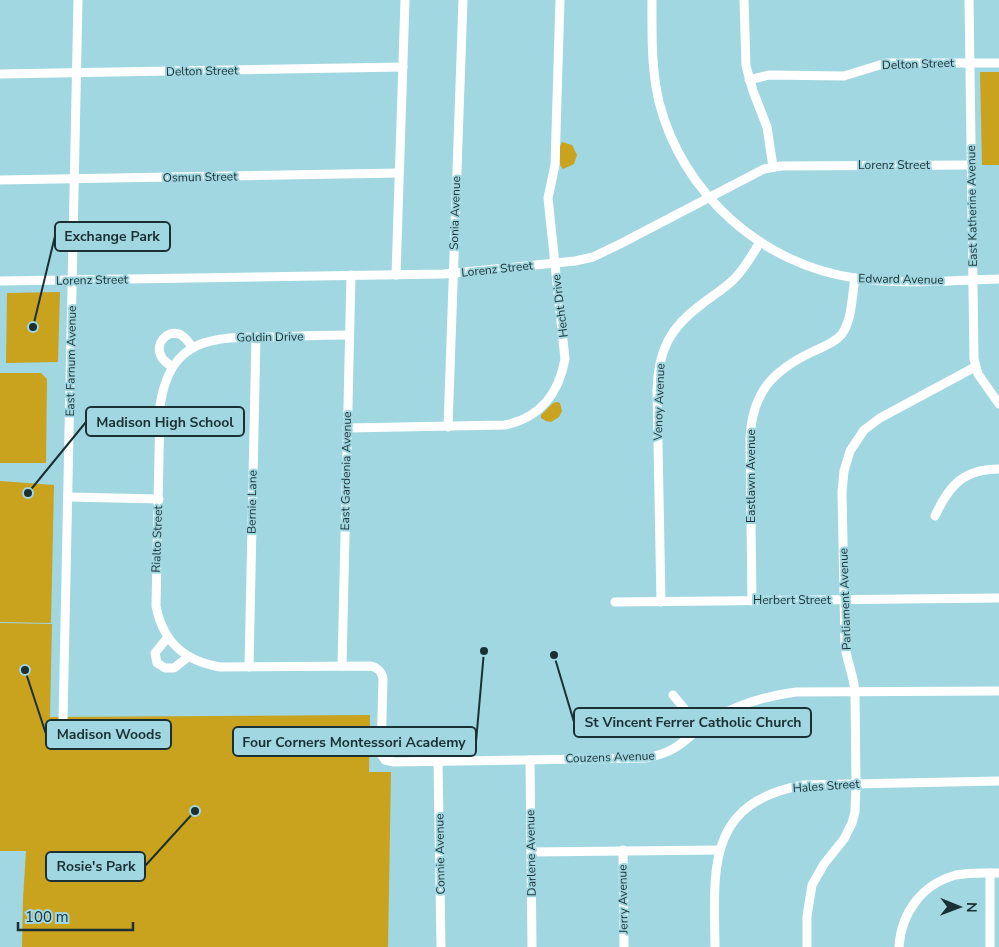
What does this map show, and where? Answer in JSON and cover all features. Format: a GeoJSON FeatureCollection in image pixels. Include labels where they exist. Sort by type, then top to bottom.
{"type":"FeatureCollection","features":[{"type":"Feature","properties":{"kind":"street","name":"East Farnum Avenue"},"geometry":{"type":"LineString","coordinates":[[62,721],[78,0]]}},
{"type":"Feature","properties":{"kind":"street"},"geometry":{"type":"LineString","coordinates":[[396,275],[405,0]]}},
{"type":"Feature","properties":{"kind":"street","name":"Sonia Avenue"},"geometry":{"type":"LineString","coordinates":[[448,427],[463,0]]}},
{"type":"Feature","properties":{"kind":"street","name":"Hecht Drive"},"geometry":{"type":"LineString","coordinates":[[348,428],[494,426],[514,423],[533,414],[548,402],[560,380],[565,359],[548,198],[555,166],[560,0]]}},
{"type":"Feature","properties":{"kind":"street","name":"Edward Avenue"},"geometry":{"type":"LineString","coordinates":[[652,0],[653,56],[660,103],[666,125],[681,157],[708,197],[736,224],[760,242],[786,257],[823,272],[855,278],[888,281],[999,279]]}},
{"type":"Feature","properties":{"kind":"street"},"geometry":{"type":"LineString","coordinates":[[744,0],[745,57],[749,80],[767,128],[773,166]]}},
{"type":"Feature","properties":{"kind":"street","name":"East Katherine Avenue"},"geometry":{"type":"LineString","coordinates":[[969,0],[975,367]]}},
{"type":"Feature","properties":{"kind":"street","name":"Delton Street"},"geometry":{"type":"LineString","coordinates":[[749,80],[769,75],[844,76],[886,63],[999,63]]}},
{"type":"Feature","properties":{"kind":"street","name":"Delton Street"},"geometry":{"type":"LineString","coordinates":[[0,74],[403,67]]}},
{"type":"Feature","properties":{"kind":"street","name":"Lorenz Street"},"geometry":{"type":"LineString","coordinates":[[0,281],[453,273],[583,260],[757,171],[773,166],[971,165]]}},
{"type":"Feature","properties":{"kind":"street","name":"Osmun Street"},"geometry":{"type":"LineString","coordinates":[[0,180],[399,173]]}},
{"type":"Feature","properties":{"kind":"street","name":"Venoy Avenue"},"geometry":{"type":"LineString","coordinates":[[661,602],[657,390],[662,352],[679,324],[700,305],[733,281],[760,242]]}},
{"type":"Feature","properties":{"kind":"street","name":"East Gardenia Avenue"},"geometry":{"type":"LineString","coordinates":[[342,666],[351,275]]}},
{"type":"Feature","properties":{"kind":"street","name":"Eastlawn Avenue"},"geometry":{"type":"LineString","coordinates":[[752,601],[750,439],[753,413],[760,394],[788,364],[832,342],[842,333],[849,315],[855,278]]}},
{"type":"Feature","properties":{"kind":"street"},"geometry":{"type":"LineString","coordinates":[[172,367],[161,356],[160,347],[163,338],[169,334],[178,334],[193,348]]}},
{"type":"Feature","properties":{"kind":"street","name":"Goldin Drive"},"geometry":{"type":"LineString","coordinates":[[159,499],[160,406],[165,382],[172,367],[180,358],[200,344],[220,338],[350,335]]}},
{"type":"Feature","properties":{"kind":"street","name":"Bernie Lane"},"geometry":{"type":"LineString","coordinates":[[249,667],[256,337]]}},
{"type":"Feature","properties":{"kind":"street"},"geometry":{"type":"LineString","coordinates":[[975,367],[999,404]]}},
{"type":"Feature","properties":{"kind":"street","name":"Parliament Avenue"},"geometry":{"type":"LineString","coordinates":[[807,947],[807,916],[812,885],[824,864],[840,845],[855,812],[855,692],[845,646],[842,480],[846,460],[864,430],[880,418],[975,367]]}},
{"type":"Feature","properties":{"kind":"street"},"geometry":{"type":"LineString","coordinates":[[935,516],[946,494],[958,481],[984,469],[999,468]]}},
{"type":"Feature","properties":{"kind":"street","name":"Rialto Street"},"geometry":{"type":"LineString","coordinates":[[68,497],[159,499],[156,606],[159,620],[168,637],[188,657],[212,666],[371,666],[381,671],[383,679],[380,748],[385,760]]}},
{"type":"Feature","properties":{"kind":"street","name":"Herbert Street"},"geometry":{"type":"LineString","coordinates":[[615,602],[999,598]]}},
{"type":"Feature","properties":{"kind":"street"},"geometry":{"type":"LineString","coordinates":[[168,637],[155,653],[157,663],[169,669],[174,668],[188,657]]}},
{"type":"Feature","properties":{"kind":"street","name":"Couzens Avenue"},"geometry":{"type":"LineString","coordinates":[[385,760],[394,762],[645,758],[657,756],[678,748],[700,729],[732,708],[763,697],[796,692],[999,691]]}},
{"type":"Feature","properties":{"kind":"street"},"geometry":{"type":"LineString","coordinates":[[673,694],[700,729]]}},
{"type":"Feature","properties":{"kind":"street","name":"Darlene Avenue"},"geometry":{"type":"LineString","coordinates":[[530,760],[532,947]]}},
{"type":"Feature","properties":{"kind":"street","name":"Connie Avenue"},"geometry":{"type":"LineString","coordinates":[[438,761],[441,947]]}},
{"type":"Feature","properties":{"kind":"street","name":"Hales Street"},"geometry":{"type":"LineString","coordinates":[[715,947],[715,881],[719,850],[737,818],[766,795],[803,785],[999,781]]}},
{"type":"Feature","properties":{"kind":"street","name":"Jerry Avenue"},"geometry":{"type":"LineString","coordinates":[[623,850],[624,947]]}},
{"type":"Feature","properties":{"kind":"street"},"geometry":{"type":"LineString","coordinates":[[531,852],[719,850]]}},
{"type":"Feature","properties":{"kind":"street"},"geometry":{"type":"LineString","coordinates":[[899,947],[907,913],[922,894],[943,880],[956,876],[994,873],[990,947]]}},
{"type":"Feature","properties":{"kind":"shaded area"},"geometry":{"type":"Polygon","coordinates":[[[980,72],[999,72],[999,165],[982,165],[980,72]]]}},
{"type":"Feature","properties":{"kind":"shaded area"},"geometry":{"type":"Polygon","coordinates":[[[562,142],[572,145],[577,155],[574,164],[563,169],[560,165],[560,146],[562,142]]]}},
{"type":"Feature","properties":{"kind":"shaded area"},"geometry":{"type":"Polygon","coordinates":[[[60,292],[58,362],[6,363],[7,293],[60,292]]]}},
{"type":"Feature","properties":{"kind":"shaded area"},"geometry":{"type":"Polygon","coordinates":[[[0,373],[41,373],[47,379],[46,463],[0,463],[0,373]]]}},
{"type":"Feature","properties":{"kind":"shaded area"},"geometry":{"type":"Polygon","coordinates":[[[553,403],[560,403],[562,411],[559,417],[551,422],[541,418],[541,415],[553,403]]]}},
{"type":"Feature","properties":{"kind":"shaded area"},"geometry":{"type":"Polygon","coordinates":[[[0,481],[54,485],[51,623],[0,622],[0,481]]]}},
{"type":"Feature","properties":{"kind":"shaded area"},"geometry":{"type":"Polygon","coordinates":[[[0,623],[52,624],[50,717],[370,715],[369,772],[391,772],[388,947],[22,947],[26,851],[0,851],[0,623]]]}},
{"type":"Feature","properties":{"kind":"place","name":"Exchange Park"},"geometry":{"type":"Point","coordinates":[33,327]}},
{"type":"Feature","properties":{"kind":"place","name":"Madison High School"},"geometry":{"type":"Point","coordinates":[28,493]}},
{"type":"Feature","properties":{"kind":"place","name":"Four Corners Montessori Academy"},"geometry":{"type":"Point","coordinates":[484,651]}},
{"type":"Feature","properties":{"kind":"place","name":"St Vincent Ferrer Catholic Church"},"geometry":{"type":"Point","coordinates":[554,655]}},
{"type":"Feature","properties":{"kind":"place","name":"Madison Woods"},"geometry":{"type":"Point","coordinates":[25,670]}},
{"type":"Feature","properties":{"kind":"place","name":"Rosie's Park"},"geometry":{"type":"Point","coordinates":[195,811]}}]}
